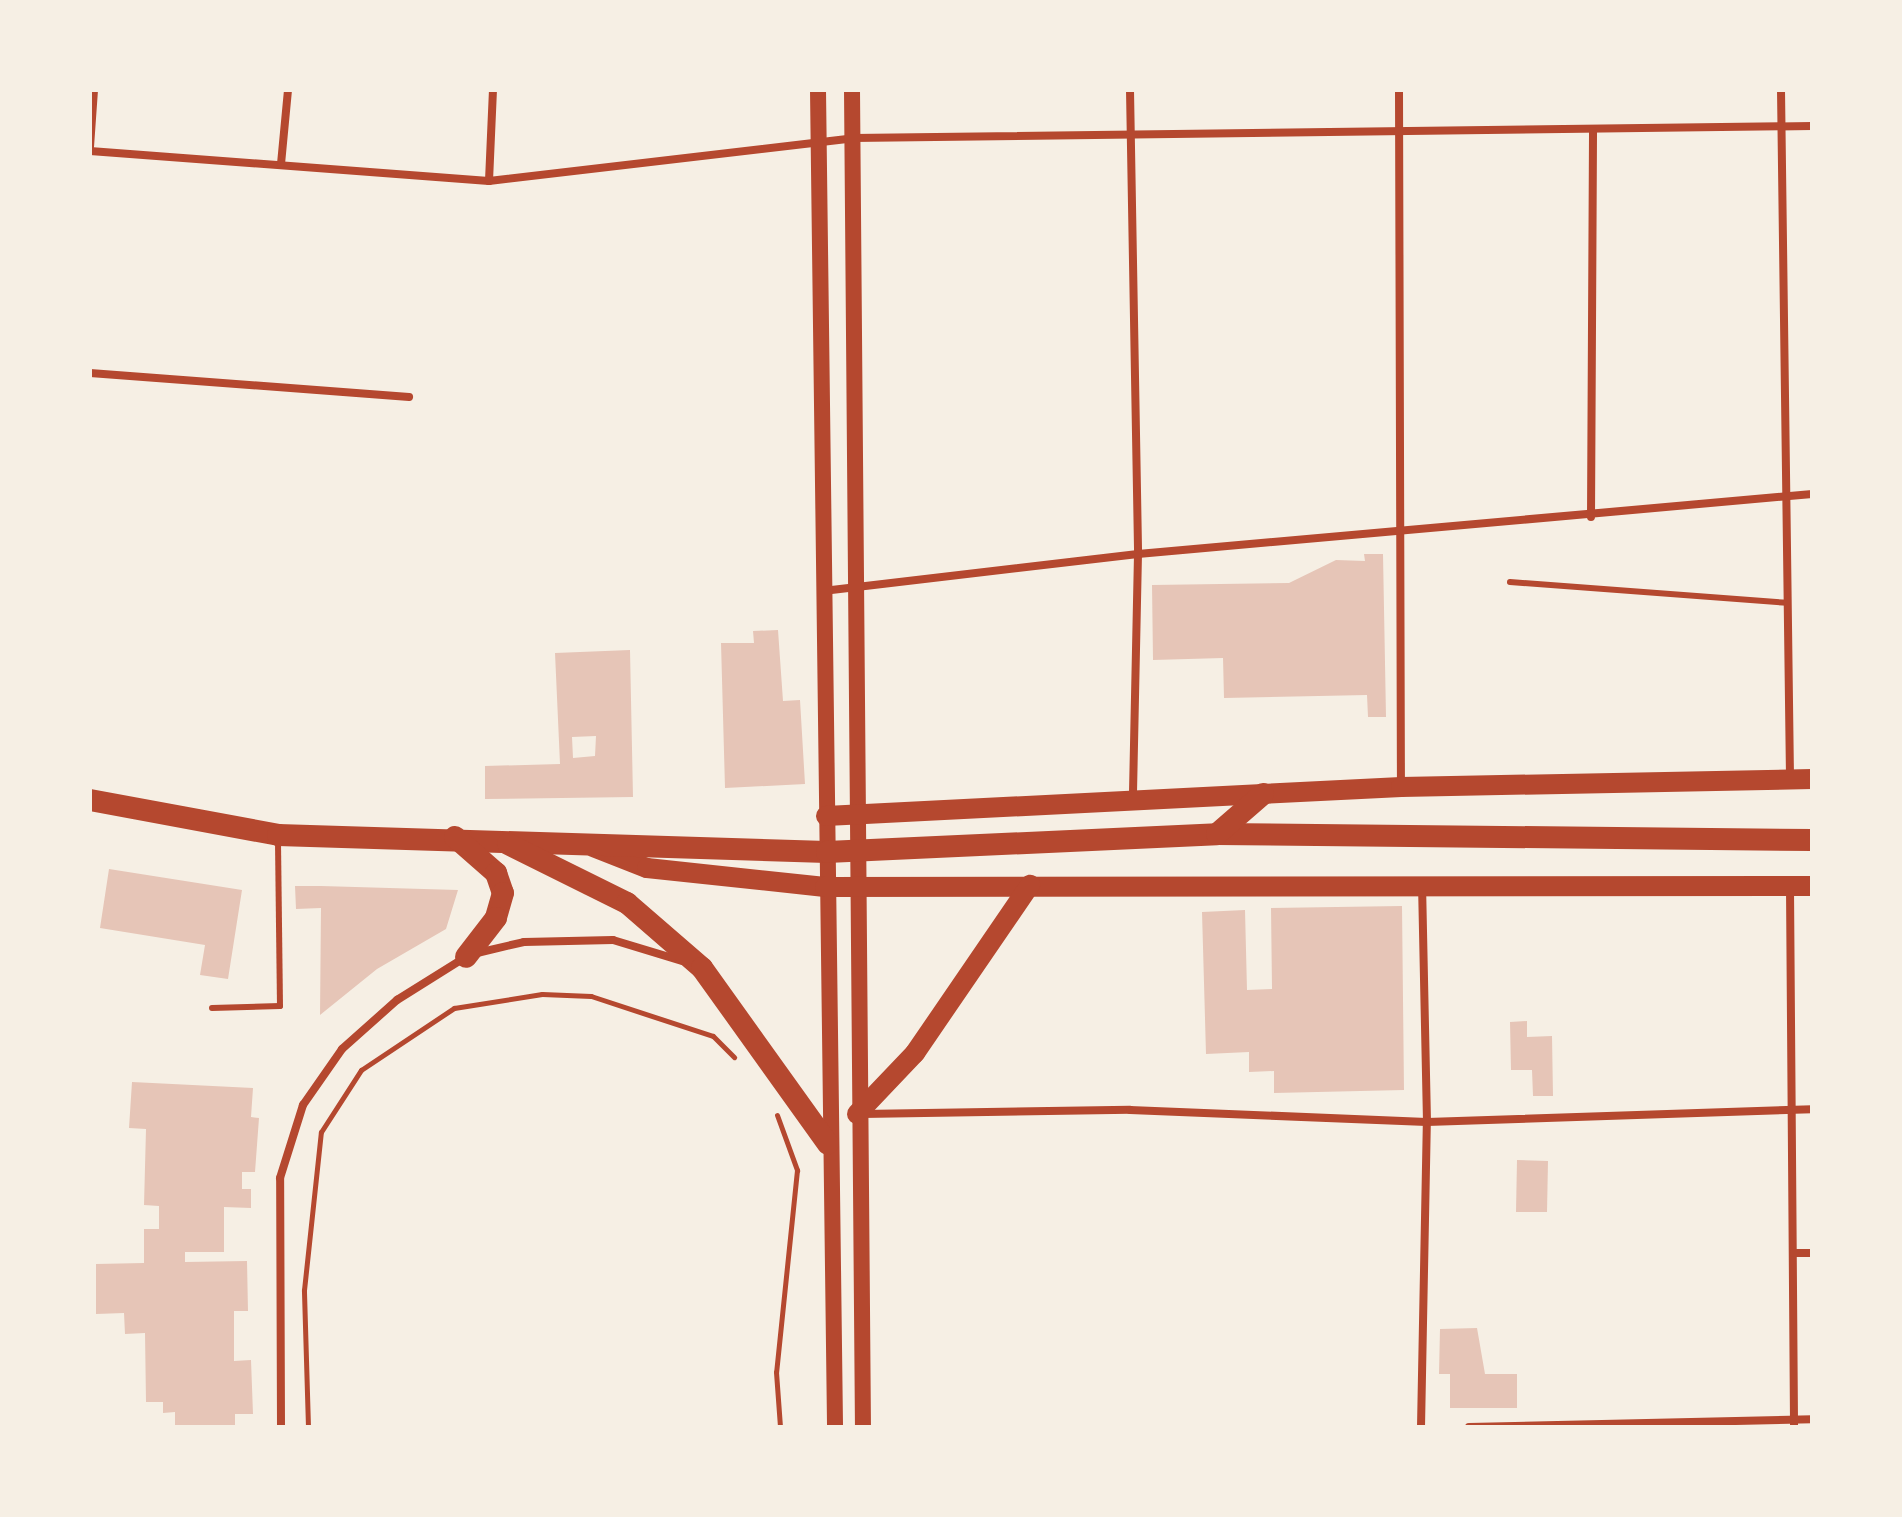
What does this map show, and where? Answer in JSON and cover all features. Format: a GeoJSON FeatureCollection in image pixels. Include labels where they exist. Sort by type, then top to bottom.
{"type":"FeatureCollection","features":[{"type":"Feature","properties":{"kind":"highway"},"geometry":{"type":"LineString","coordinates":[[1217,834],[1263,794]]}},
{"type":"Feature","properties":{"kind":"highway"},"geometry":{"type":"LineString","coordinates":[[90,800],[278,835],[574,840],[827,852],[1217,834],[1812,840]]}},
{"type":"Feature","properties":{"kind":"highway"},"geometry":{"type":"LineString","coordinates":[[455,837],[496,873],[503,893],[496,918],[466,957]]}},
{"type":"Feature","properties":{"kind":"highway"},"geometry":{"type":"LineString","coordinates":[[455,837],[513,845],[585,877],[646,917],[702,968],[828,1144]]}},
{"type":"Feature","properties":{"kind":"main road"},"geometry":{"type":"LineString","coordinates":[[818,90],[828,1144],[835,1427]]}},
{"type":"Feature","properties":{"kind":"main road"},"geometry":{"type":"LineString","coordinates":[[852,90],[857,1114],[863,1427]]}},
{"type":"Feature","properties":{"kind":"main road"},"geometry":{"type":"LineString","coordinates":[[826,816],[1401,787],[1812,779]]}},
{"type":"Feature","properties":{"kind":"main road"},"geometry":{"type":"LineString","coordinates":[[574,840],[647,868],[825,887],[1422,883],[1812,886]]}},
{"type":"Feature","properties":{"kind":"main road"},"geometry":{"type":"LineString","coordinates":[[857,1114],[915,1053],[1030,885]]}},
{"type":"Feature","properties":{"kind":"street"},"geometry":{"type":"LineString","coordinates":[[94,90],[90,149],[489,181],[853,138],[1130,132],[1593,131],[1812,126]]}},
{"type":"Feature","properties":{"kind":"street"},"geometry":{"type":"LineString","coordinates":[[281,164],[288,90]]}},
{"type":"Feature","properties":{"kind":"street"},"geometry":{"type":"LineString","coordinates":[[489,181],[493,90]]}},
{"type":"Feature","properties":{"kind":"street"},"geometry":{"type":"LineString","coordinates":[[1130,90],[1138,554],[1133,800]]}},
{"type":"Feature","properties":{"kind":"street"},"geometry":{"type":"LineString","coordinates":[[1399,90],[1403,535],[1401,787]]}},
{"type":"Feature","properties":{"kind":"street"},"geometry":{"type":"LineString","coordinates":[[1781,90],[1790,780]]}},
{"type":"Feature","properties":{"kind":"street"},"geometry":{"type":"LineString","coordinates":[[1591,517],[1593,131]]}},
{"type":"Feature","properties":{"kind":"street"},"geometry":{"type":"LineString","coordinates":[[90,373],[409,397]]}},
{"type":"Feature","properties":{"kind":"street"},"geometry":{"type":"LineString","coordinates":[[822,591],[1138,554],[1403,535],[1812,494]]}},
{"type":"Feature","properties":{"kind":"street"},"geometry":{"type":"LineString","coordinates":[[1421,1427],[1427,1122],[1422,883]]}},
{"type":"Feature","properties":{"kind":"street"},"geometry":{"type":"LineString","coordinates":[[1790,886],[1794,1423]]}},
{"type":"Feature","properties":{"kind":"street"},"geometry":{"type":"LineString","coordinates":[[281,1427],[280,1178],[303,1105],[342,1049],[397,1000],[466,957],[524,942],[613,940],[702,968]]}},
{"type":"Feature","properties":{"kind":"street"},"geometry":{"type":"LineString","coordinates":[[857,1114],[1130,1110],[1427,1122],[1812,1109]]}},
{"type":"Feature","properties":{"kind":"street"},"geometry":{"type":"LineString","coordinates":[[1794,1253],[1812,1253]]}},
{"type":"Feature","properties":{"kind":"street"},"geometry":{"type":"LineString","coordinates":[[1469,1427],[1794,1423],[1812,1419]]}},
{"type":"Feature","properties":{"kind":"lane"},"geometry":{"type":"LineString","coordinates":[[1510,582],[1787,603]]}},
{"type":"Feature","properties":{"kind":"lane"},"geometry":{"type":"LineString","coordinates":[[212,1008],[280,1006],[278,835]]}},
{"type":"Feature","properties":{"kind":"path"},"geometry":{"type":"LineString","coordinates":[[308,1427],[304,1290],[321,1132],[361,1070],[454,1008],[542,994],[591,996],[713,1036],[746,1068]]}},
{"type":"Feature","properties":{"kind":"path"},"geometry":{"type":"LineString","coordinates":[[772,1103],[797,1170],[778,1340],[780,1427]]}},
{"type":"Feature","properties":{"kind":"building"},"geometry":{"type":"Polygon","coordinates":[[[1364,554],[1383,554],[1386,717],[1368,717],[1367,695],[1224,698],[1223,658],[1153,660],[1152,585],[1289,583],[1336,560],[1365,561],[1364,554]]]}},
{"type":"Feature","properties":{"kind":"building"},"geometry":{"type":"Polygon","coordinates":[[[778,630],[783,701],[800,700],[805,784],[725,788],[721,643],[754,643],[753,631],[778,630]]]}},
{"type":"Feature","properties":{"kind":"building"},"geometry":{"type":"Polygon","coordinates":[[[630,650],[633,797],[485,799],[485,766],[560,764],[555,653],[630,650]],[[596,736],[572,737],[573,758],[595,756],[596,736]]]}},
{"type":"Feature","properties":{"kind":"building"},"geometry":{"type":"Polygon","coordinates":[[[109,869],[242,890],[228,979],[200,975],[205,945],[100,928],[109,869]]]}},
{"type":"Feature","properties":{"kind":"building"},"geometry":{"type":"Polygon","coordinates":[[[295,886],[458,890],[446,929],[377,969],[320,1015],[321,908],[296,909],[295,886]]]}},
{"type":"Feature","properties":{"kind":"building"},"geometry":{"type":"Polygon","coordinates":[[[1402,906],[1404,1090],[1274,1093],[1274,1071],[1249,1072],[1249,1052],[1206,1054],[1202,912],[1245,910],[1247,990],[1272,989],[1271,908],[1402,906]]]}},
{"type":"Feature","properties":{"kind":"building"},"geometry":{"type":"Polygon","coordinates":[[[1527,1021],[1527,1037],[1552,1036],[1553,1096],[1533,1096],[1532,1070],[1511,1070],[1510,1022],[1527,1021]]]}},
{"type":"Feature","properties":{"kind":"building"},"geometry":{"type":"Polygon","coordinates":[[[132,1082],[253,1088],[251,1117],[259,1118],[255,1172],[242,1172],[242,1189],[251,1189],[251,1208],[224,1207],[224,1252],[185,1252],[185,1262],[247,1261],[248,1311],[234,1311],[234,1361],[251,1360],[253,1414],[235,1414],[235,1427],[175,1427],[175,1412],[163,1413],[163,1402],[146,1402],[145,1333],[125,1334],[124,1313],[96,1314],[96,1264],[144,1263],[144,1229],[159,1229],[159,1206],[144,1205],[146,1129],[129,1128],[132,1082]]]}},
{"type":"Feature","properties":{"kind":"building"},"geometry":{"type":"Polygon","coordinates":[[[1517,1160],[1548,1161],[1547,1212],[1516,1212],[1517,1160]]]}},
{"type":"Feature","properties":{"kind":"building"},"geometry":{"type":"Polygon","coordinates":[[[1477,1328],[1485,1374],[1517,1374],[1517,1408],[1450,1408],[1450,1374],[1439,1374],[1440,1329],[1477,1328]]]}}]}
